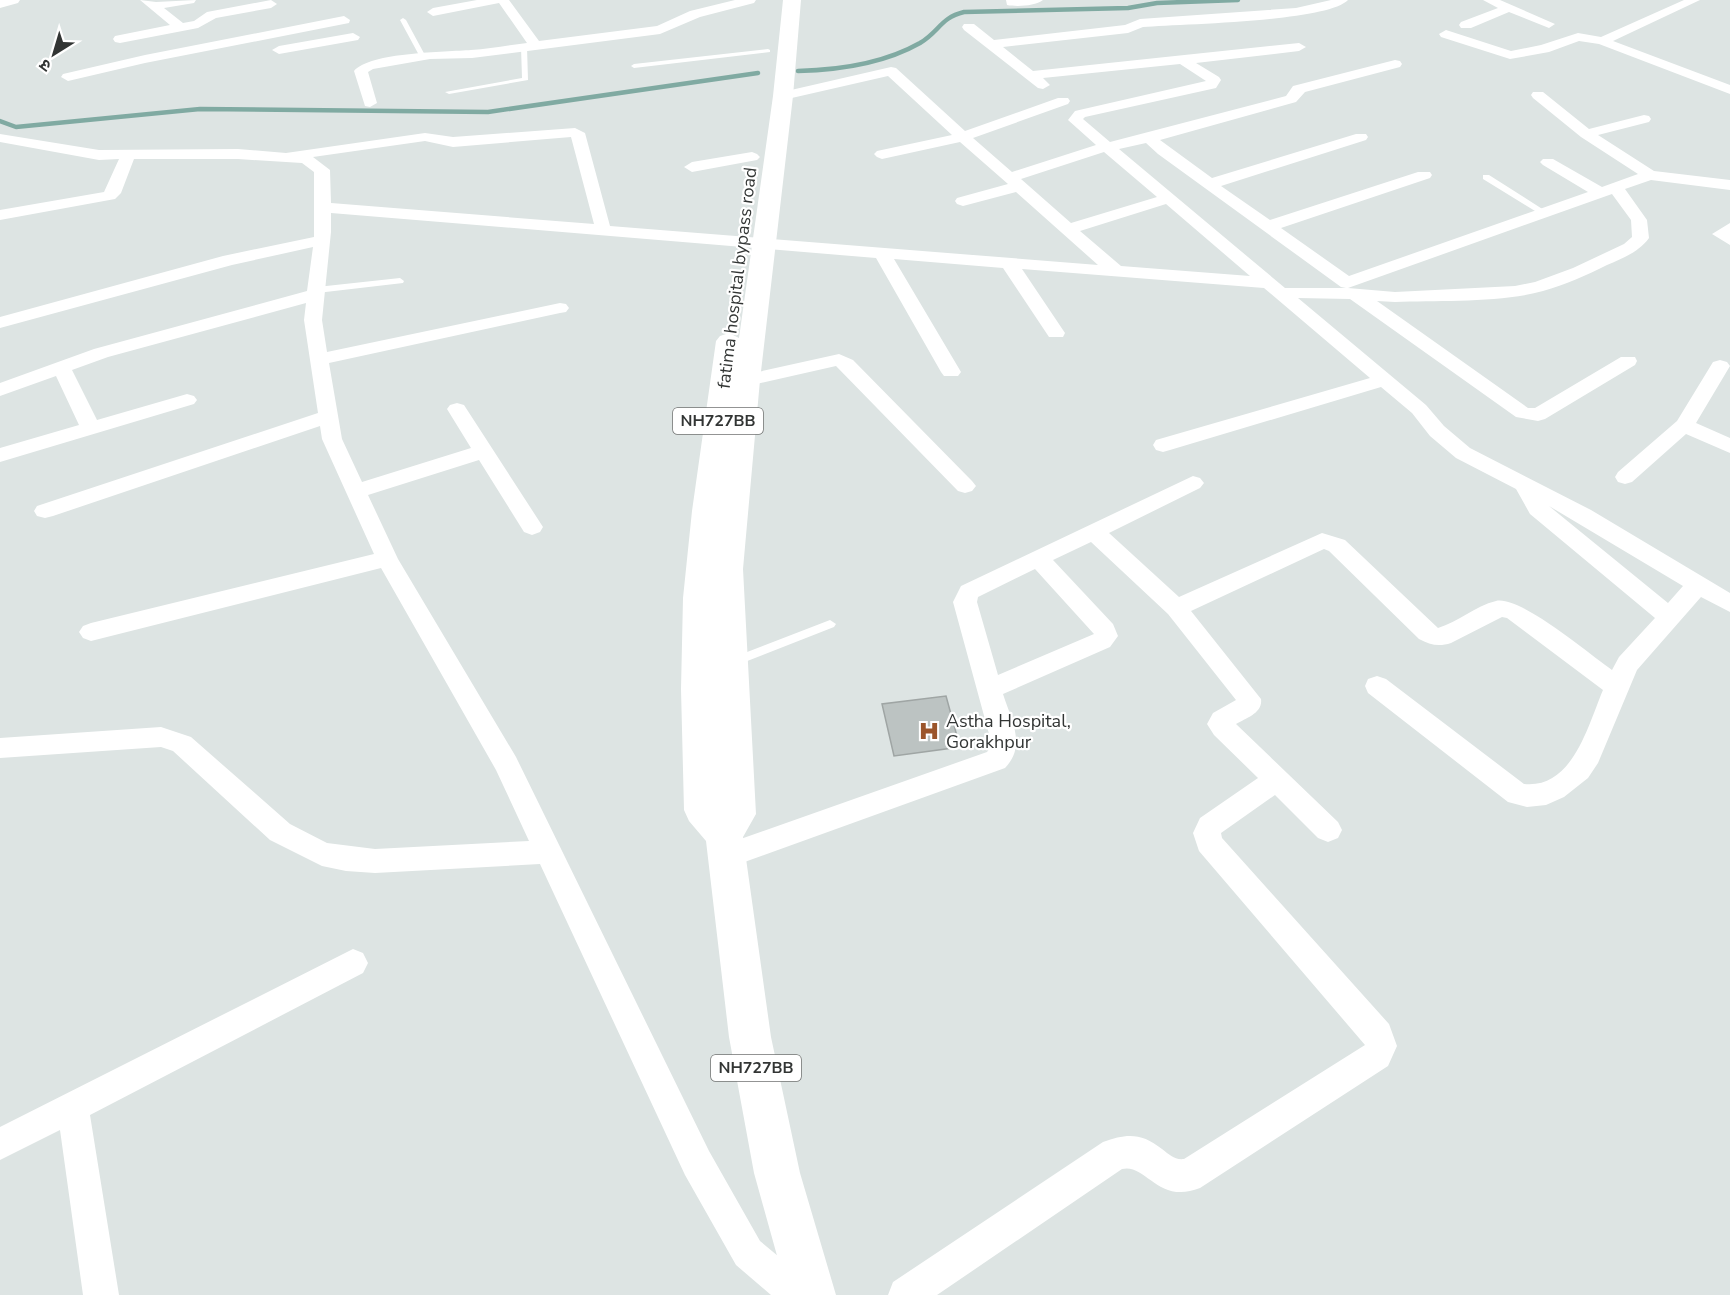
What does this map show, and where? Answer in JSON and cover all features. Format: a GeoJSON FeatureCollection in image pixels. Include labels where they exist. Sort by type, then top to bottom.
{"type":"FeatureCollection","features":[{"type":"Feature","properties":{"kind":"highway","name":"fatima hospital bypass road"},"geometry":{"type":"LineString","coordinates":[[725,846],[702,810],[715,665],[747,380],[754,242],[767,130],[768,51],[775,0]]}},
{"type":"Feature","properties":{"kind":"highway","name":"fatima hospital bypass road"},"geometry":{"type":"LineString","coordinates":[[715,665],[701,569],[711,474],[754,242],[752,157],[783,96],[792,0]]}},
{"type":"Feature","properties":{"kind":"highway","name":"NH727BB"},"geometry":{"type":"LineString","coordinates":[[725,846],[750,1037],[777,1173],[812,1295]]}},
{"type":"Feature","properties":{"kind":"street"},"geometry":{"type":"LineString","coordinates":[[0,4],[14,0]]}},
{"type":"Feature","properties":{"kind":"street"},"geometry":{"type":"LineString","coordinates":[[205,0],[212,15]]}},
{"type":"Feature","properties":{"kind":"street"},"geometry":{"type":"LineString","coordinates":[[433,12],[501,0],[530,46]]}},
{"type":"Feature","properties":{"kind":"street"},"geometry":{"type":"LineString","coordinates":[[279,50],[361,51],[423,57],[530,46],[665,29],[695,14],[750,0]]}},
{"type":"Feature","properties":{"kind":"street"},"geometry":{"type":"LineString","coordinates":[[1011,2],[1037,0]]}},
{"type":"Feature","properties":{"kind":"street"},"geometry":{"type":"LineString","coordinates":[[991,44],[1128,29],[1140,24],[1296,12],[1327,6],[1341,0]]}},
{"type":"Feature","properties":{"kind":"street"},"geometry":{"type":"LineString","coordinates":[[1489,0],[1549,24]]}},
{"type":"Feature","properties":{"kind":"street"},"geometry":{"type":"LineString","coordinates":[[1602,41],[1694,0]]}},
{"type":"Feature","properties":{"kind":"street"},"geometry":{"type":"LineString","coordinates":[[150,3],[181,1]]}},
{"type":"Feature","properties":{"kind":"street"},"geometry":{"type":"LineString","coordinates":[[150,3],[180,27]]}},
{"type":"Feature","properties":{"kind":"street"},"geometry":{"type":"LineString","coordinates":[[120,39],[203,23],[212,15],[271,4]]}},
{"type":"Feature","properties":{"kind":"street"},"geometry":{"type":"LineString","coordinates":[[1466,25],[1509,8]]}},
{"type":"Feature","properties":{"kind":"street"},"geometry":{"type":"LineString","coordinates":[[68,77],[341,15],[361,51],[361,71],[370,103]]}},
{"type":"Feature","properties":{"kind":"street"},"geometry":{"type":"LineString","coordinates":[[1183,20],[1223,55]]}},
{"type":"Feature","properties":{"kind":"street"},"geometry":{"type":"LineString","coordinates":[[969,27],[1080,114]]}},
{"type":"Feature","properties":{"kind":"street"},"geometry":{"type":"LineString","coordinates":[[1446,34],[1510,55],[1544,49],[1578,37],[1602,41],[1730,90]]}},
{"type":"Feature","properties":{"kind":"street"},"geometry":{"type":"LineString","coordinates":[[1030,75],[1299,47]]}},
{"type":"Feature","properties":{"kind":"street"},"geometry":{"type":"LineString","coordinates":[[1198,58],[1186,63],[1215,80],[1210,85],[1080,114],[1074,120],[1170,198],[1419,409],[1437,432],[1463,453],[1583,515],[1697,586],[1729,603]]}},
{"type":"Feature","properties":{"kind":"street"},"geometry":{"type":"LineString","coordinates":[[963,201],[1015,182],[1055,160],[1149,138],[1290,99],[1297,94],[1298,88],[1395,64]]}},
{"type":"Feature","properties":{"kind":"street"},"geometry":{"type":"LineString","coordinates":[[783,96],[891,71],[1116,271]]}},
{"type":"Feature","properties":{"kind":"street"},"geometry":{"type":"LineString","coordinates":[[1538,95],[1586,134],[1650,175]]}},
{"type":"Feature","properties":{"kind":"street"},"geometry":{"type":"LineString","coordinates":[[882,154],[963,137],[1063,100]]}},
{"type":"Feature","properties":{"kind":"street"},"geometry":{"type":"LineString","coordinates":[[1586,134],[1644,119]]}},
{"type":"Feature","properties":{"kind":"street"},"geometry":{"type":"LineString","coordinates":[[278,157],[425,137],[453,142],[575,132],[578,133],[603,229]]}},
{"type":"Feature","properties":{"kind":"street"},"geometry":{"type":"LineString","coordinates":[[1210,184],[1361,137]]}},
{"type":"Feature","properties":{"kind":"street"},"geometry":{"type":"LineString","coordinates":[[1149,138],[1449,363],[1523,413],[1538,415],[1628,361]]}},
{"type":"Feature","properties":{"kind":"street"},"geometry":{"type":"LineString","coordinates":[[6,146],[45,147],[99,154],[238,154],[306,159],[322,170],[322,240],[313,320],[332,439],[387,559],[507,765],[697,1163],[748,1253],[784,1283],[806,1295]]}},
{"type":"Feature","properties":{"kind":"street"},"geometry":{"type":"LineString","coordinates":[[0,215],[109,196],[128,155]]}},
{"type":"Feature","properties":{"kind":"street"},"geometry":{"type":"LineString","coordinates":[[692,167],[752,157]]}},
{"type":"Feature","properties":{"kind":"street"},"geometry":{"type":"LineString","coordinates":[[322,207],[1116,271],[1275,288],[1419,296],[1515,291],[1539,287],[1579,272],[1630,248],[1641,238],[1639,220],[1607,189],[1548,162]]}},
{"type":"Feature","properties":{"kind":"street"},"geometry":{"type":"LineString","coordinates":[[1269,226],[1424,175]]}},
{"type":"Feature","properties":{"kind":"street"},"geometry":{"type":"LineString","coordinates":[[1356,291],[1543,212],[1650,175],[1730,185]]}},
{"type":"Feature","properties":{"kind":"street"},"geometry":{"type":"LineString","coordinates":[[1068,229],[1170,198]]}},
{"type":"Feature","properties":{"kind":"street"},"geometry":{"type":"LineString","coordinates":[[1730,228],[1720,234],[1730,240]]}},
{"type":"Feature","properties":{"kind":"street"},"geometry":{"type":"LineString","coordinates":[[0,323],[229,260],[322,240]]}},
{"type":"Feature","properties":{"kind":"street"},"geometry":{"type":"LineString","coordinates":[[882,253],[951,372]]}},
{"type":"Feature","properties":{"kind":"street"},"geometry":{"type":"LineString","coordinates":[[1009,263],[1056,333]]}},
{"type":"Feature","properties":{"kind":"street"},"geometry":{"type":"LineString","coordinates":[[0,390],[101,353],[317,292]]}},
{"type":"Feature","properties":{"kind":"street"},"geometry":{"type":"LineString","coordinates":[[320,358],[560,308]]}},
{"type":"Feature","properties":{"kind":"street"},"geometry":{"type":"LineString","coordinates":[[747,380],[839,360],[846,364],[965,486]]}},
{"type":"Feature","properties":{"kind":"street"},"geometry":{"type":"LineString","coordinates":[[1625,477],[1684,425],[1720,366]]}},
{"type":"Feature","properties":{"kind":"street"},"geometry":{"type":"LineString","coordinates":[[61,368],[91,428]]}},
{"type":"Feature","properties":{"kind":"street"},"geometry":{"type":"LineString","coordinates":[[1163,446],[1384,380]]}},
{"type":"Feature","properties":{"kind":"street"},"geometry":{"type":"LineString","coordinates":[[0,455],[187,400]]}},
{"type":"Feature","properties":{"kind":"street"},"geometry":{"type":"LineString","coordinates":[[457,409],[532,527]]}},
{"type":"Feature","properties":{"kind":"street"},"geometry":{"type":"LineString","coordinates":[[45,511],[328,416]]}},
{"type":"Feature","properties":{"kind":"street"},"geometry":{"type":"LineString","coordinates":[[1684,425],[1730,446]]}},
{"type":"Feature","properties":{"kind":"street"},"geometry":{"type":"LineString","coordinates":[[356,491],[484,451]]}},
{"type":"Feature","properties":{"kind":"street"},"geometry":{"type":"LineString","coordinates":[[725,846],[996,760],[1003,753],[1005,745],[965,602],[966,596],[969,592],[1193,483]]}},
{"type":"Feature","properties":{"kind":"street"},"geometry":{"type":"LineString","coordinates":[[1523,483],[1538,509],[1670,617]]}},
{"type":"Feature","properties":{"kind":"street"},"geometry":{"type":"LineString","coordinates":[[1093,531],[1176,608],[1249,699],[1250,704],[1222,720],[1220,724],[1222,728],[1328,830]]}},
{"type":"Feature","properties":{"kind":"street"},"geometry":{"type":"LineString","coordinates":[[1176,608],[1322,541],[1330,542],[1337,545],[1427,633],[1435,637],[1443,637],[1497,609],[1504,608],[1515,612],[1617,687]]}},
{"type":"Feature","properties":{"kind":"street"},"geometry":{"type":"LineString","coordinates":[[989,689],[1102,641],[1106,636],[1105,630],[1038,558]]}},
{"type":"Feature","properties":{"kind":"street"},"geometry":{"type":"LineString","coordinates":[[91,632],[387,559]]}},
{"type":"Feature","properties":{"kind":"street"},"geometry":{"type":"LineString","coordinates":[[1377,686],[1517,794],[1528,798],[1539,798],[1579,772],[1628,664],[1697,586]]}},
{"type":"Feature","properties":{"kind":"street"},"geometry":{"type":"LineString","coordinates":[[0,748],[161,736],[173,739],[182,744],[280,832],[322,854],[346,859],[404,860],[548,852]]}},
{"type":"Feature","properties":{"kind":"street"},"geometry":{"type":"LineString","coordinates":[[906,1295],[1115,1155],[1126,1150],[1142,1153],[1163,1172],[1176,1178],[1188,1176],[1377,1055],[1381,1046],[1378,1035],[1209,843],[1207,834],[1210,826],[1276,780]]}},
{"type":"Feature","properties":{"kind":"street"},"geometry":{"type":"LineString","coordinates":[[0,1144],[353,963]]}},
{"type":"Feature","properties":{"kind":"street"},"geometry":{"type":"LineString","coordinates":[[73,1106],[100,1295]]}},
{"type":"Feature","properties":{"kind":"lane"},"geometry":{"type":"LineString","coordinates":[[403,20],[423,57]]}},
{"type":"Feature","properties":{"kind":"lane"},"geometry":{"type":"LineString","coordinates":[[449,92],[526,79],[530,46]]}},
{"type":"Feature","properties":{"kind":"lane"},"geometry":{"type":"LineString","coordinates":[[634,66],[768,51]]}},
{"type":"Feature","properties":{"kind":"lane"},"geometry":{"type":"LineString","coordinates":[[1486,177],[1543,212]]}},
{"type":"Feature","properties":{"kind":"lane"},"geometry":{"type":"LineString","coordinates":[[317,292],[400,280]]}},
{"type":"Feature","properties":{"kind":"lane"},"geometry":{"type":"LineString","coordinates":[[715,665],[830,624]]}},
{"type":"Feature","properties":{"kind":"building"},"geometry":{"type":"Polygon","coordinates":[[[946,696],[960,747],[894,756],[882,704],[946,696]]]}},
{"type":"Feature","properties":{"kind":"waterway"},"geometry":{"type":"LineString","coordinates":[[798,71],[860,65],[891,56],[920,43],[945,21],[964,12],[1128,8],[1157,3],[1238,0]]}},
{"type":"Feature","properties":{"kind":"waterway"},"geometry":{"type":"LineString","coordinates":[[0,121],[16,127],[200,109],[488,112],[758,73]]}},
{"type":"Feature","properties":{"kind":"place","name":"Astha Hospital, Gorakhpur"},"geometry":{"type":"Point","coordinates":[929,731]}}]}
